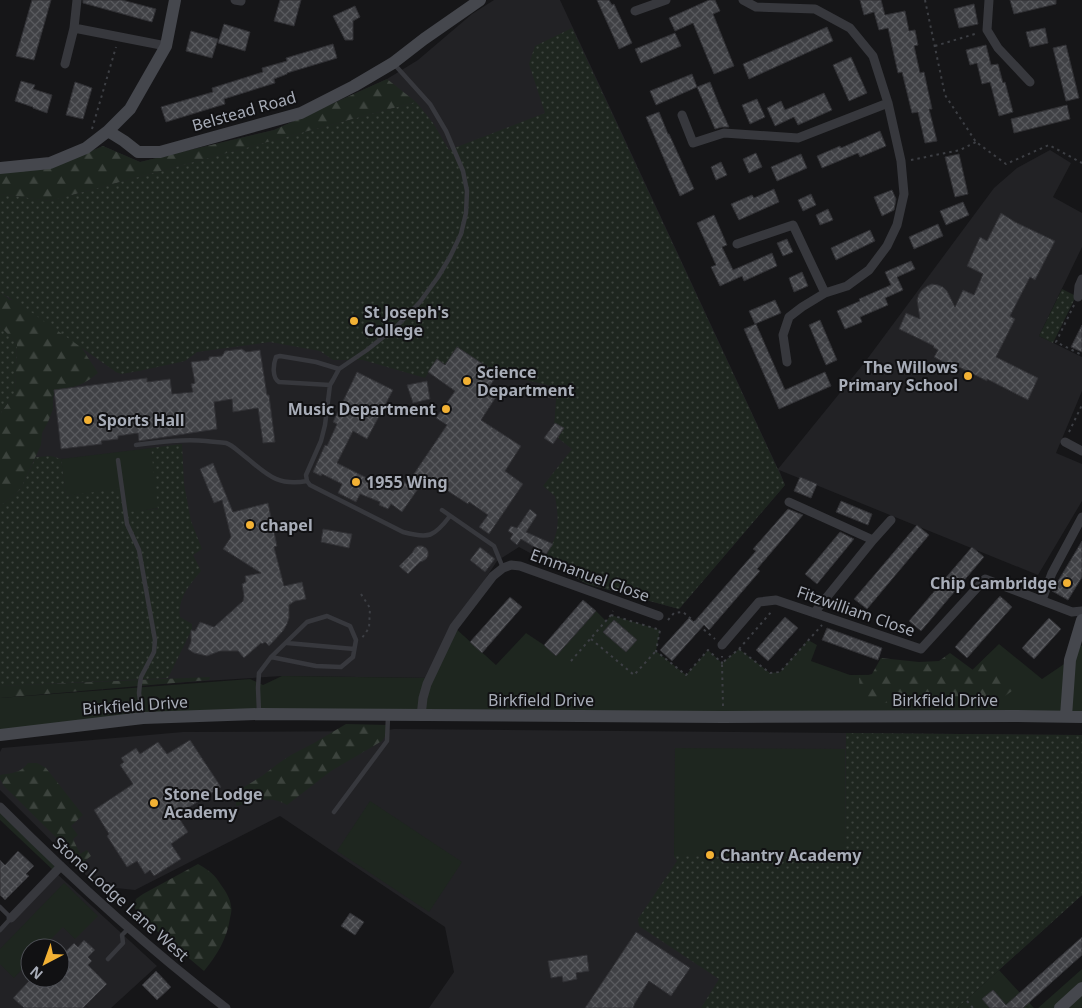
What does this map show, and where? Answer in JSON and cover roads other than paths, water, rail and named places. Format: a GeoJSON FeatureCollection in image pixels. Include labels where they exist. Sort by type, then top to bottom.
{"type":"FeatureCollection","features":[{"type":"Feature","properties":{"kind":"street"},"geometry":{"type":"LineString","coordinates":[[65,64],[74,28],[77,0]]}},
{"type":"Feature","properties":{"kind":"street"},"geometry":{"type":"LineString","coordinates":[[0,168],[50,163],[86,148],[108,132],[130,109],[166,46],[176,0]]}},
{"type":"Feature","properties":{"kind":"street"},"geometry":{"type":"LineString","coordinates":[[235,0],[241,0]]}},
{"type":"Feature","properties":{"kind":"street","name":"Belstead Road"},"geometry":{"type":"LineString","coordinates":[[108,132],[138,152],[160,152],[301,113],[394,63],[424,39],[480,0]]}},
{"type":"Feature","properties":{"kind":"street"},"geometry":{"type":"LineString","coordinates":[[635,11],[666,0]]}},
{"type":"Feature","properties":{"kind":"street"},"geometry":{"type":"LineString","coordinates":[[743,0],[756,7],[814,9],[850,28],[873,56],[888,103],[901,162],[904,194],[897,225],[887,246],[869,270],[848,286],[825,293],[789,317],[783,335],[787,362]]}},
{"type":"Feature","properties":{"kind":"street"},"geometry":{"type":"LineString","coordinates":[[989,0],[988,30],[998,48],[1030,82]]}},
{"type":"Feature","properties":{"kind":"street"},"geometry":{"type":"LineString","coordinates":[[74,28],[166,46]]}},
{"type":"Feature","properties":{"kind":"street"},"geometry":{"type":"LineString","coordinates":[[682,115],[693,143],[724,133],[798,138],[888,103]]}},
{"type":"Feature","properties":{"kind":"street"},"geometry":{"type":"LineString","coordinates":[[737,244],[794,225],[825,293]]}},
{"type":"Feature","properties":{"kind":"street"},"geometry":{"type":"LineString","coordinates":[[1078,296],[1082,279]]}},
{"type":"Feature","properties":{"kind":"street"},"geometry":{"type":"LineString","coordinates":[[1065,442],[1082,451]]}},
{"type":"Feature","properties":{"kind":"street"},"geometry":{"type":"LineString","coordinates":[[789,502],[873,540]]}},
{"type":"Feature","properties":{"kind":"street"},"geometry":{"type":"LineString","coordinates":[[1042,600],[1052,572],[1082,517]]}},
{"type":"Feature","properties":{"kind":"street"},"geometry":{"type":"LineString","coordinates":[[814,613],[891,520]]}},
{"type":"Feature","properties":{"kind":"street","name":"Emmanuel Close"},"geometry":{"type":"LineString","coordinates":[[504,568],[511,565],[520,566],[659,616]]}},
{"type":"Feature","properties":{"kind":"street"},"geometry":{"type":"LineString","coordinates":[[421,716],[427,684],[454,627],[493,576],[504,568]]}},
{"type":"Feature","properties":{"kind":"street","name":"Fitzwilliam Close"},"geometry":{"type":"LineString","coordinates":[[722,645],[759,602],[776,600],[921,649],[985,579],[1072,612],[1082,611]]}},
{"type":"Feature","properties":{"kind":"street"},"geometry":{"type":"LineString","coordinates":[[1066,716],[1070,660],[1082,620]]}},
{"type":"Feature","properties":{"kind":"street","name":"Birkfield Drive"},"geometry":{"type":"LineString","coordinates":[[0,735],[143,718],[259,714],[1082,717]]}},
{"type":"Feature","properties":{"kind":"street","name":"Stone Lodge Lane West"},"geometry":{"type":"LineString","coordinates":[[0,807],[129,928],[226,1008]]}},
{"type":"Feature","properties":{"kind":"street"},"geometry":{"type":"LineString","coordinates":[[11,918],[61,866]]}},
{"type":"Feature","properties":{"kind":"street"},"geometry":{"type":"LineString","coordinates":[[1060,1008],[1082,988]]}},
{"type":"Feature","properties":{"kind":"lane"},"geometry":{"type":"LineString","coordinates":[[394,63],[430,104],[446,131],[463,171],[467,192],[466,213],[461,234],[450,257],[420,302],[396,327],[339,369],[330,386],[321,441],[306,475],[310,485],[403,532],[418,536],[433,534],[450,516]]}},
{"type":"Feature","properties":{"kind":"lane"},"geometry":{"type":"LineString","coordinates":[[330,386],[277,381],[274,367],[276,358],[280,356],[316,362],[339,369]]}},
{"type":"Feature","properties":{"kind":"lane"},"geometry":{"type":"LineString","coordinates":[[136,445],[191,440],[220,442],[232,446],[278,480],[286,483],[307,481]]}},
{"type":"Feature","properties":{"kind":"lane"},"geometry":{"type":"LineString","coordinates":[[118,460],[127,524],[139,550],[155,640],[154,652],[141,677],[140,683],[143,718]]}},
{"type":"Feature","properties":{"kind":"lane"},"geometry":{"type":"LineString","coordinates":[[442,510],[494,546],[504,568]]}},
{"type":"Feature","properties":{"kind":"lane"},"geometry":{"type":"LineString","coordinates":[[259,714],[259,673],[271,657],[307,622],[327,616],[350,626],[356,640],[354,657],[341,667],[316,666],[271,657]]}},
{"type":"Feature","properties":{"kind":"lane"},"geometry":{"type":"LineString","coordinates":[[287,643],[354,649]]}},
{"type":"Feature","properties":{"kind":"lane"},"geometry":{"type":"LineString","coordinates":[[334,812],[387,741],[388,715]]}},
{"type":"Feature","properties":{"kind":"lane"},"geometry":{"type":"LineString","coordinates":[[0,907],[11,918],[0,930]]}},
{"type":"Feature","properties":{"kind":"lane"},"geometry":{"type":"LineString","coordinates":[[108,959],[123,943],[122,935],[129,928]]}},
{"type":"Feature","properties":{"kind":"place","name":"St Joseph's College"},"geometry":{"type":"Point","coordinates":[354,321]}},
{"type":"Feature","properties":{"kind":"place","name":"The Willows Primary School"},"geometry":{"type":"Point","coordinates":[968,376]}},
{"type":"Feature","properties":{"kind":"place","name":"Science Department"},"geometry":{"type":"Point","coordinates":[467,381]}},
{"type":"Feature","properties":{"kind":"place","name":"Music Department"},"geometry":{"type":"Point","coordinates":[446,409]}},
{"type":"Feature","properties":{"kind":"place","name":"Sports Hall"},"geometry":{"type":"Point","coordinates":[88,420]}},
{"type":"Feature","properties":{"kind":"place","name":"1955 Wing"},"geometry":{"type":"Point","coordinates":[356,482]}},
{"type":"Feature","properties":{"kind":"place","name":"chapel"},"geometry":{"type":"Point","coordinates":[250,525]}},
{"type":"Feature","properties":{"kind":"place","name":"Chip Cambridge"},"geometry":{"type":"Point","coordinates":[1067,583]}},
{"type":"Feature","properties":{"kind":"place","name":"Stone Lodge Academy"},"geometry":{"type":"Point","coordinates":[154,803]}},
{"type":"Feature","properties":{"kind":"place","name":"Chantry Academy"},"geometry":{"type":"Point","coordinates":[710,855]}}]}
